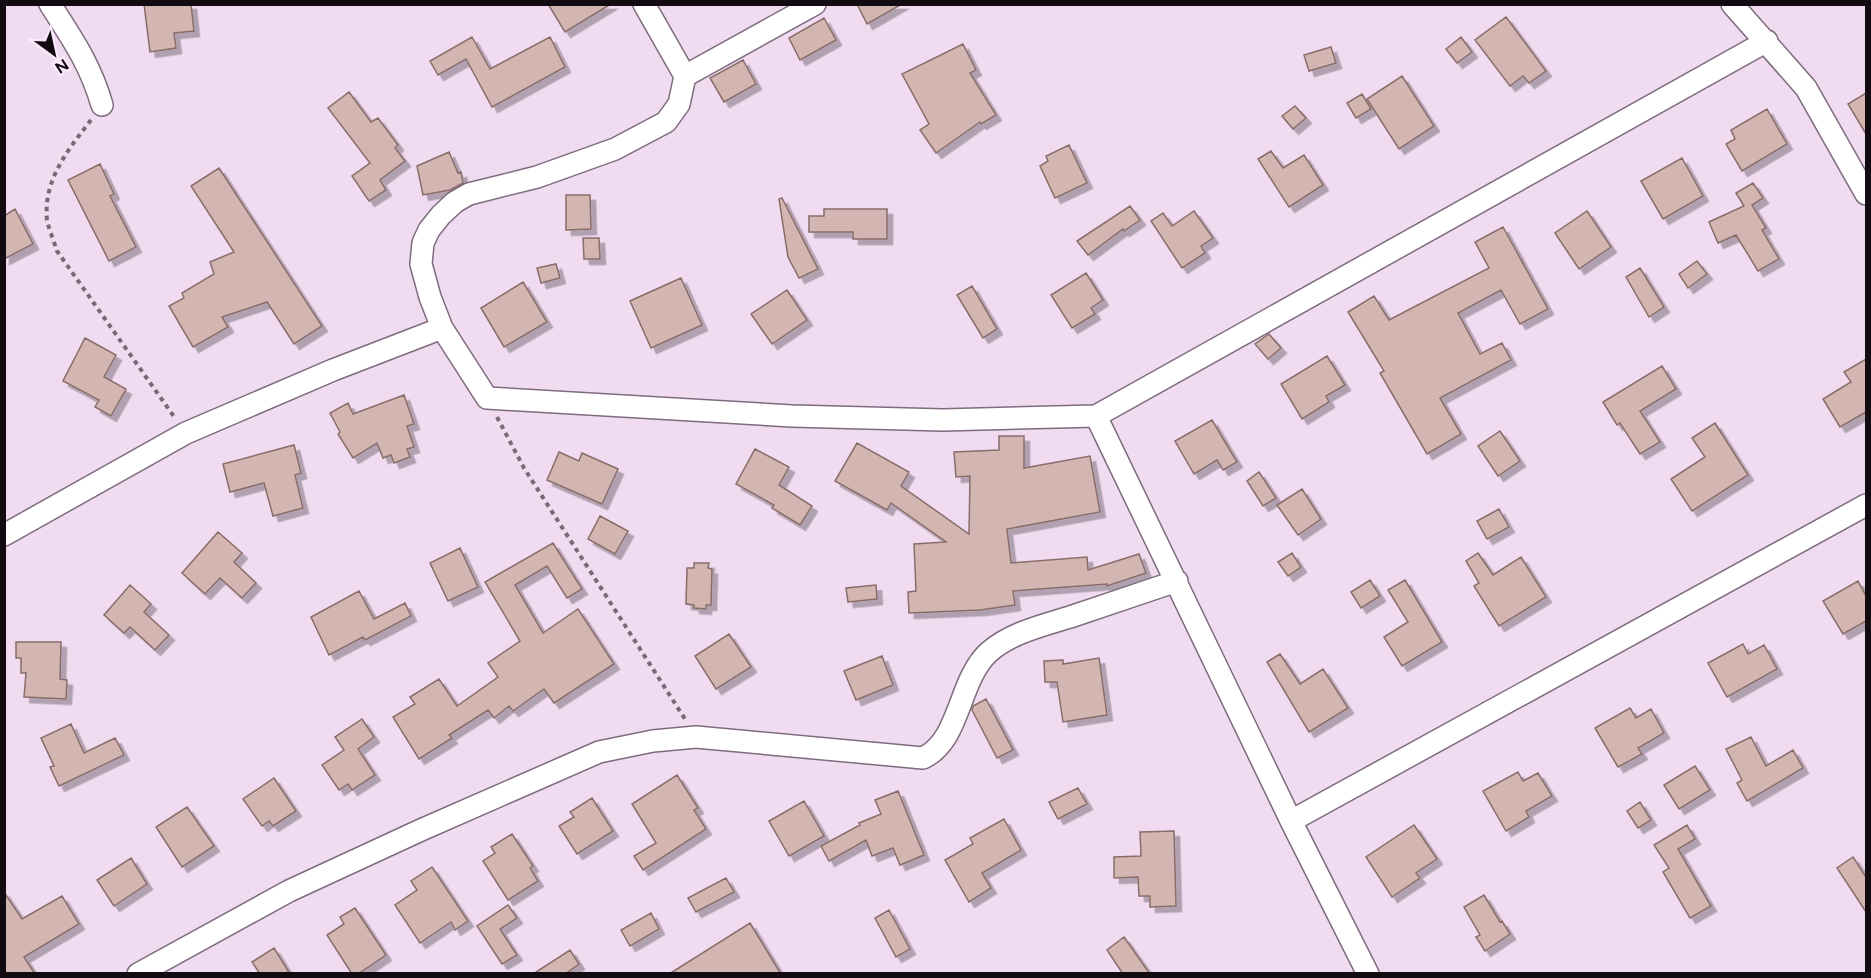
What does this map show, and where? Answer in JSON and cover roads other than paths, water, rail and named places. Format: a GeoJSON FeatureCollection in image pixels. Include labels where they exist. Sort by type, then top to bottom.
{"type":"FeatureCollection","features":[{"type":"Feature","properties":{"kind":"street"},"geometry":{"type":"LineString","coordinates":[[50,4],[79,49],[94,78],[102,105]]}},
{"type":"Feature","properties":{"kind":"street"},"geometry":{"type":"LineString","coordinates":[[644,4],[685,76],[679,104],[666,122],[615,149],[537,177],[469,194],[441,215],[429,230],[423,243],[421,264],[442,328],[487,398],[792,416],[931,420],[1096,416],[1767,41]]}},
{"type":"Feature","properties":{"kind":"street"},"geometry":{"type":"LineString","coordinates":[[685,76],[815,4]]}},
{"type":"Feature","properties":{"kind":"street"},"geometry":{"type":"LineString","coordinates":[[1732,4],[1767,41],[1806,88],[1866,194]]}},
{"type":"Feature","properties":{"kind":"street"},"geometry":{"type":"LineString","coordinates":[[4,535],[186,433],[333,370],[442,328]]}},
{"type":"Feature","properties":{"kind":"street"},"geometry":{"type":"LineString","coordinates":[[1096,416],[1291,821],[1368,974]]}},
{"type":"Feature","properties":{"kind":"street"},"geometry":{"type":"LineString","coordinates":[[1291,821],[1866,505]]}},
{"type":"Feature","properties":{"kind":"street"},"geometry":{"type":"LineString","coordinates":[[138,974],[289,891],[599,752],[653,741],[696,737],[923,758],[933,753],[943,743],[972,676],[989,653],[1017,634],[1177,581]]}}]}
